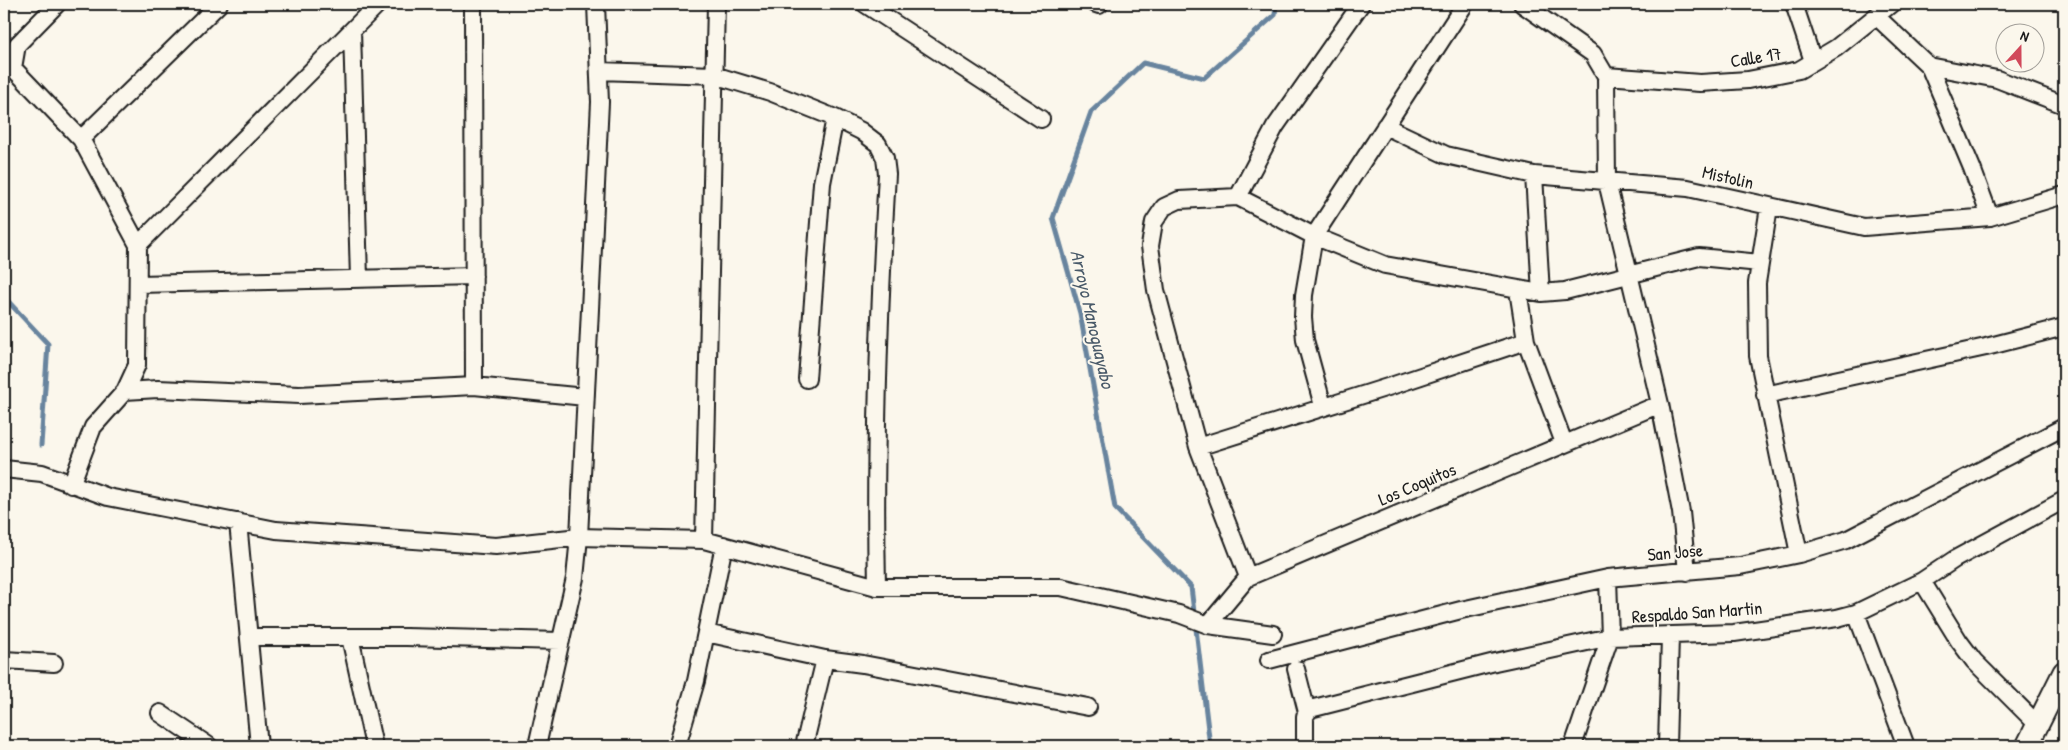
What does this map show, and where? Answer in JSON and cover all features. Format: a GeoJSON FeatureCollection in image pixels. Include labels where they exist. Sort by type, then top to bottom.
{"type":"FeatureCollection","features":[{"type":"Feature","properties":{"kind":"street"},"geometry":{"type":"LineString","coordinates":[[58,4],[17,45],[13,68],[81,139],[138,245],[138,365],[125,390],[93,428],[71,485]]}},
{"type":"Feature","properties":{"kind":"street"},"geometry":{"type":"LineString","coordinates":[[81,139],[219,4]]}},
{"type":"Feature","properties":{"kind":"street"},"geometry":{"type":"LineString","coordinates":[[138,245],[378,4]]}},
{"type":"Feature","properties":{"kind":"street"},"geometry":{"type":"LineString","coordinates":[[474,4],[474,386]]}},
{"type":"Feature","properties":{"kind":"street"},"geometry":{"type":"LineString","coordinates":[[537,746],[575,578],[579,537],[600,102],[596,4]]}},
{"type":"Feature","properties":{"kind":"street"},"geometry":{"type":"LineString","coordinates":[[704,540],[716,4]]}},
{"type":"Feature","properties":{"kind":"street"},"geometry":{"type":"LineString","coordinates":[[865,4],[1041,119]]}},
{"type":"Feature","properties":{"kind":"street"},"geometry":{"type":"LineString","coordinates":[[1238,198],[1274,127],[1361,4]]}},
{"type":"Feature","properties":{"kind":"street"},"geometry":{"type":"LineString","coordinates":[[1323,406],[1305,340],[1303,317],[1304,295],[1314,236],[1464,4]]}},
{"type":"Feature","properties":{"kind":"street"},"geometry":{"type":"LineString","coordinates":[[1522,4],[1594,54],[1606,76],[1607,182],[1660,404],[1681,512],[1687,572]]}},
{"type":"Feature","properties":{"kind":"street"},"geometry":{"type":"LineString","coordinates":[[1794,4],[1814,61]]}},
{"type":"Feature","properties":{"kind":"street","name":"Calle 17"},"geometry":{"type":"LineString","coordinates":[[1606,76],[1700,84],[1738,81],[1798,70],[1877,17],[1891,4]]}},
{"type":"Feature","properties":{"kind":"street"},"geometry":{"type":"LineString","coordinates":[[1877,17],[1929,66],[1972,168],[1990,217]]}},
{"type":"Feature","properties":{"kind":"street"},"geometry":{"type":"LineString","coordinates":[[352,30],[359,279]]}},
{"type":"Feature","properties":{"kind":"street"},"geometry":{"type":"LineString","coordinates":[[1929,66],[1997,79],[2064,105]]}},
{"type":"Feature","properties":{"kind":"street"},"geometry":{"type":"LineString","coordinates":[[599,71],[714,75],[770,92],[835,118],[861,131],[878,144],[885,158],[887,174],[879,339],[876,587]]}},
{"type":"Feature","properties":{"kind":"street"},"geometry":{"type":"LineString","coordinates":[[807,379],[822,183],[835,118]]}},
{"type":"Feature","properties":{"kind":"street","name":"Mistolin"},"geometry":{"type":"LineString","coordinates":[[1385,126],[1446,155],[1534,175],[1688,188],[1864,228],[1990,217],[2064,195]]}},
{"type":"Feature","properties":{"kind":"street"},"geometry":{"type":"LineString","coordinates":[[1534,175],[1541,293]]}},
{"type":"Feature","properties":{"kind":"street"},"geometry":{"type":"LineString","coordinates":[[1248,577],[1198,447],[1156,290],[1150,246],[1154,222],[1164,207],[1179,200],[1238,198],[1314,236],[1385,265],[1541,293],[1564,291],[1699,257],[1760,263]]}},
{"type":"Feature","properties":{"kind":"street"},"geometry":{"type":"LineString","coordinates":[[1769,207],[1756,283],[1758,356],[1799,554]]}},
{"type":"Feature","properties":{"kind":"street"},"geometry":{"type":"LineString","coordinates":[[139,284],[474,276]]}},
{"type":"Feature","properties":{"kind":"street"},"geometry":{"type":"LineString","coordinates":[[1518,290],[1526,341],[1564,443]]}},
{"type":"Feature","properties":{"kind":"street"},"geometry":{"type":"LineString","coordinates":[[1765,395],[1986,347],[2064,327]]}},
{"type":"Feature","properties":{"kind":"street"},"geometry":{"type":"LineString","coordinates":[[1198,447],[1526,341]]}},
{"type":"Feature","properties":{"kind":"street"},"geometry":{"type":"LineString","coordinates":[[125,390],[158,389],[299,395],[474,386],[586,397]]}},
{"type":"Feature","properties":{"kind":"street","name":"Los Coquitos"},"geometry":{"type":"LineString","coordinates":[[1208,625],[1248,577],[1660,404]]}},
{"type":"Feature","properties":{"kind":"street","name":"San Jose"},"geometry":{"type":"LineString","coordinates":[[1269,660],[1461,610],[1608,578],[1740,566],[1799,554],[1846,540],[2064,427]]}},
{"type":"Feature","properties":{"kind":"street"},"geometry":{"type":"LineString","coordinates":[[4,469],[42,473],[108,497],[276,530],[496,546],[579,537],[704,540],[876,587],[1061,587],[1179,614],[1208,625],[1273,634]]}},
{"type":"Feature","properties":{"kind":"street","name":"Respaldo San Martin"},"geometry":{"type":"LineString","coordinates":[[1308,711],[1495,662],[1610,637],[1734,633],[1837,618],[1856,613],[1922,581],[1956,559],[2064,500]]}},
{"type":"Feature","properties":{"kind":"street"},"geometry":{"type":"LineString","coordinates":[[238,522],[259,746]]}},
{"type":"Feature","properties":{"kind":"street"},"geometry":{"type":"LineString","coordinates":[[677,746],[696,681],[724,545]]}},
{"type":"Feature","properties":{"kind":"street"},"geometry":{"type":"LineString","coordinates":[[1573,746],[1610,637],[1608,578]]}},
{"type":"Feature","properties":{"kind":"street"},"geometry":{"type":"LineString","coordinates":[[1922,581],[1958,641],[1974,662],[2038,724]]}},
{"type":"Feature","properties":{"kind":"street"},"geometry":{"type":"LineString","coordinates":[[1856,613],[1906,746]]}},
{"type":"Feature","properties":{"kind":"street"},"geometry":{"type":"LineString","coordinates":[[706,633],[825,659],[1088,706]]}},
{"type":"Feature","properties":{"kind":"street"},"geometry":{"type":"LineString","coordinates":[[1667,746],[1670,636]]}},
{"type":"Feature","properties":{"kind":"street"},"geometry":{"type":"LineString","coordinates":[[250,637],[561,641]]}},
{"type":"Feature","properties":{"kind":"street"},"geometry":{"type":"LineString","coordinates":[[350,637],[374,746]]}},
{"type":"Feature","properties":{"kind":"street"},"geometry":{"type":"LineString","coordinates":[[804,746],[825,659]]}},
{"type":"Feature","properties":{"kind":"street"},"geometry":{"type":"LineString","coordinates":[[4,660],[54,663]]}},
{"type":"Feature","properties":{"kind":"street"},"geometry":{"type":"LineString","coordinates":[[1296,669],[1308,711],[1306,746]]}},
{"type":"Feature","properties":{"kind":"street"},"geometry":{"type":"LineString","coordinates":[[2027,746],[2064,672]]}},
{"type":"Feature","properties":{"kind":"street"},"geometry":{"type":"LineString","coordinates":[[160,713],[209,746]]}},
{"type":"Feature","properties":{"kind":"waterway","name":"Arroyo Manoguayabo"},"geometry":{"type":"LineString","coordinates":[[1210,746],[1191,587],[1115,508],[1080,313],[1053,218],[1091,112],[1143,63],[1204,78],[1275,15],[1276,4]]}},
{"type":"Feature","properties":{"kind":"waterway"},"geometry":{"type":"LineString","coordinates":[[4,297],[48,344],[41,445]]}}]}
